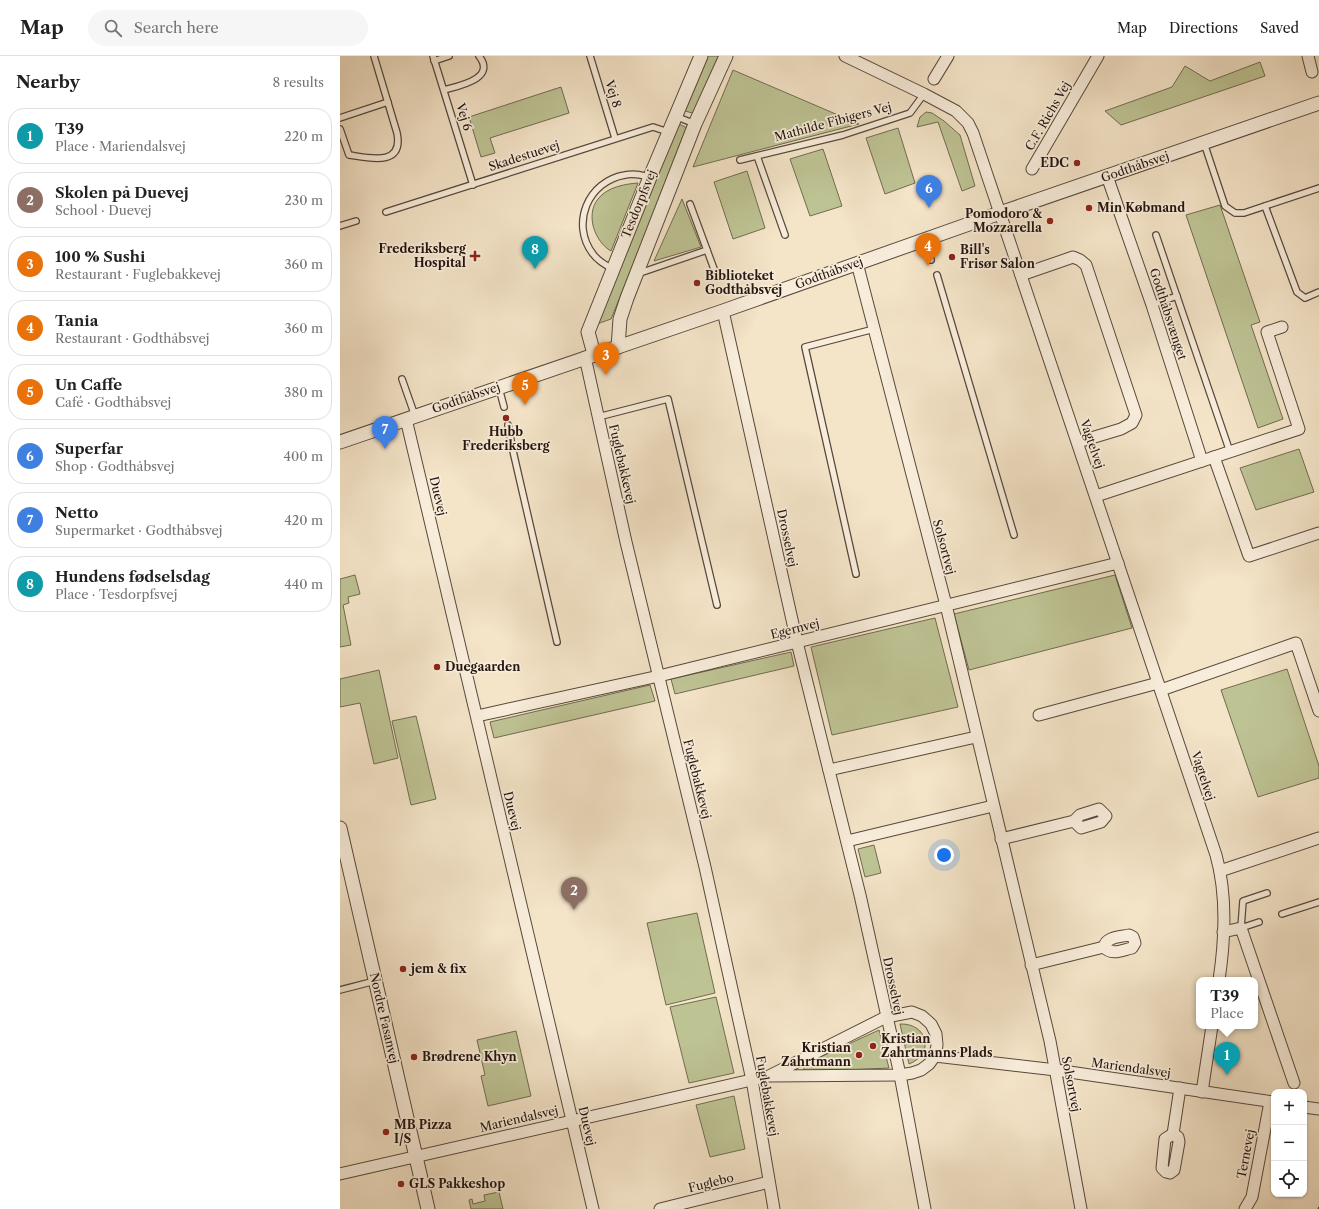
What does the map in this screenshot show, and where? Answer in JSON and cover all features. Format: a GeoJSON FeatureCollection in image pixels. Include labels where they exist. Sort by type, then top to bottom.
{"type":"FeatureCollection","features":[{"type":"Feature","properties":{"kind":"street","name":"Tesdorpfsvej"},"geometry":{"type":"LineString","coordinates":[[589,356],[588,332],[650,177],[701,56]]}},
{"type":"Feature","properties":{"kind":"street","name":"Tesdorpfsvej"},"geometry":{"type":"LineString","coordinates":[[618,347],[620,319],[635,274],[695,124],[726,56]]}},
{"type":"Feature","properties":{"kind":"street"},"geometry":{"type":"LineString","coordinates":[[845,56],[956,111],[968,123],[1000,213]]}},
{"type":"Feature","properties":{"kind":"street"},"geometry":{"type":"LineString","coordinates":[[934,79],[948,56]]}},
{"type":"Feature","properties":{"kind":"street","name":"C.F. Richs Vej"},"geometry":{"type":"LineString","coordinates":[[1032,169],[1098,56]]}},
{"type":"Feature","properties":{"kind":"street"},"geometry":{"type":"LineString","coordinates":[[1308,56],[1312,72]]}},
{"type":"Feature","properties":{"kind":"street","name":"Godthåbsvej"},"geometry":{"type":"LineString","coordinates":[[340,442],[723,311],[1000,213],[1319,103]]}},
{"type":"Feature","properties":{"kind":"street","name":"Godthåbsvænget"},"geometry":{"type":"LineString","coordinates":[[1107,176],[1152,305],[1202,461]]}},
{"type":"Feature","properties":{"kind":"street","name":"Vagtelvej"},"geometry":{"type":"LineString","coordinates":[[1000,213],[1160,686],[1220,871],[1223,901],[1223,932],[1222,964],[1220,977]]}},
{"type":"Feature","properties":{"kind":"street"},"geometry":{"type":"LineString","coordinates":[[1021,275],[1073,257],[1080,260],[1086,266],[1136,415],[1132,423],[1121,429],[1078,442]]}},
{"type":"Feature","properties":{"kind":"street","name":"Solsortvej"},"geometry":{"type":"LineString","coordinates":[[857,263],[946,605],[976,737],[1032,965],[1056,1070],[1081,1209]]}},
{"type":"Feature","properties":{"kind":"street","name":"Drosselvej"},"geometry":{"type":"LineString","coordinates":[[723,311],[796,642],[860,895],[900,1075],[925,1209]]}},
{"type":"Feature","properties":{"kind":"street"},"geometry":{"type":"LineString","coordinates":[[1096,496],[1299,429],[1267,332],[1282,327]]}},
{"type":"Feature","properties":{"kind":"street","name":"Fuglebakkevej"},"geometry":{"type":"LineString","coordinates":[[589,356],[598,417],[626,542],[705,867],[752,1080],[774,1209]]}},
{"type":"Feature","properties":{"kind":"street","name":"Duevej"},"geometry":{"type":"LineString","coordinates":[[410,417],[477,716],[593,1209]]}},
{"type":"Feature","properties":{"kind":"street"},"geometry":{"type":"LineString","coordinates":[[1214,457],[1249,556],[1319,533]]}},
{"type":"Feature","properties":{"kind":"street","name":"Egernvej"},"geometry":{"type":"LineString","coordinates":[[477,716],[659,676],[1118,563]]}},
{"type":"Feature","properties":{"kind":"street"},"geometry":{"type":"LineString","coordinates":[[1039,715],[1160,686],[1296,643],[1319,711]]}},
{"type":"Feature","properties":{"kind":"street"},"geometry":{"type":"LineString","coordinates":[[829,770],[976,737]]}},
{"type":"Feature","properties":{"kind":"street"},"geometry":{"type":"LineString","coordinates":[[846,841],[993,806]]}},
{"type":"Feature","properties":{"kind":"street"},"geometry":{"type":"LineString","coordinates":[[1001,839],[1074,821]]}},
{"type":"Feature","properties":{"kind":"street","name":"Nordre Fasanvej"},"geometry":{"type":"LineString","coordinates":[[340,828],[428,1209]]}},
{"type":"Feature","properties":{"kind":"street"},"geometry":{"type":"LineString","coordinates":[[1220,871],[1319,838]]}},
{"type":"Feature","properties":{"kind":"street"},"geometry":{"type":"LineString","coordinates":[[1223,932],[1241,928],[1258,977]]}},
{"type":"Feature","properties":{"kind":"street"},"geometry":{"type":"LineString","coordinates":[[1032,965],[1104,947]]}},
{"type":"Feature","properties":{"kind":"street"},"geometry":{"type":"LineString","coordinates":[[1258,978],[1294,1083]]}},
{"type":"Feature","properties":{"kind":"street"},"geometry":{"type":"LineString","coordinates":[[752,1080],[769,1076],[900,1075],[912,1073],[921,1070],[929,1064],[935,1056],[937,1045],[936,1034],[931,1024],[922,1016],[912,1012],[886,1016],[769,1076]]}},
{"type":"Feature","properties":{"kind":"street"},"geometry":{"type":"LineString","coordinates":[[1202,1092],[1212,1029]]}},
{"type":"Feature","properties":{"kind":"street","name":"Mariendalsvej"},"geometry":{"type":"LineString","coordinates":[[935,1056],[1056,1070],[1271,1102]]}},
{"type":"Feature","properties":{"kind":"street","name":"Mariendalsvej"},"geometry":{"type":"LineString","coordinates":[[340,1174],[752,1080]]}},
{"type":"Feature","properties":{"kind":"street","name":"Mariendalsvej"},"geometry":{"type":"LineString","coordinates":[[1173,1134],[1180,1088]]}},
{"type":"Feature","properties":{"kind":"street","name":"Ternevej"},"geometry":{"type":"LineString","coordinates":[[1245,1209],[1252,1197],[1271,1107]]}},
{"type":"Feature","properties":{"kind":"street"},"geometry":{"type":"LineString","coordinates":[[1307,1107],[1319,1109]]}},
{"type":"Feature","properties":{"kind":"street","name":"Fuglebo"},"geometry":{"type":"LineString","coordinates":[[660,1209],[769,1182]]}},
{"type":"Feature","properties":{"kind":"lane"},"geometry":{"type":"LineString","coordinates":[[340,129],[349,156],[378,160],[392,155],[397,149],[399,142],[374,56]]}},
{"type":"Feature","properties":{"kind":"lane"},"geometry":{"type":"LineString","coordinates":[[433,58],[449,56]]}},
{"type":"Feature","properties":{"kind":"lane"},"geometry":{"type":"LineString","coordinates":[[444,90],[473,81],[480,76],[483,62],[479,56]]}},
{"type":"Feature","properties":{"kind":"lane","name":"Vej 8"},"geometry":{"type":"LineString","coordinates":[[590,56],[615,138]]}},
{"type":"Feature","properties":{"kind":"lane","name":"Vej 6"},"geometry":{"type":"LineString","coordinates":[[433,58],[473,185]]}},
{"type":"Feature","properties":{"kind":"lane","name":"Mathilde Fibigers Vej"},"geometry":{"type":"LineString","coordinates":[[740,160],[843,135],[910,114],[924,94]]}},
{"type":"Feature","properties":{"kind":"lane"},"geometry":{"type":"LineString","coordinates":[[340,118],[388,102]]}},
{"type":"Feature","properties":{"kind":"lane"},"geometry":{"type":"LineString","coordinates":[[675,116],[695,124]]}},
{"type":"Feature","properties":{"kind":"lane","name":"Skadestuevej"},"geometry":{"type":"LineString","coordinates":[[386,212],[653,127],[669,132]]}},
{"type":"Feature","properties":{"kind":"lane"},"geometry":{"type":"LineString","coordinates":[[1204,143],[1225,206],[1235,213],[1244,213],[1319,188]]}},
{"type":"Feature","properties":{"kind":"lane"},"geometry":{"type":"LineString","coordinates":[[757,156],[785,235]]}},
{"type":"Feature","properties":{"kind":"lane"},"geometry":{"type":"LineString","coordinates":[[613,269],[602,263],[594,255],[587,245],[583,234],[582,222],[584,210],[588,200],[595,190],[604,182],[615,177],[626,174],[638,174],[650,177]]}},
{"type":"Feature","properties":{"kind":"lane"},"geometry":{"type":"LineString","coordinates":[[690,204],[714,269]]}},
{"type":"Feature","properties":{"kind":"lane"},"geometry":{"type":"LineString","coordinates":[[1265,206],[1297,292],[1305,298],[1319,292]]}},
{"type":"Feature","properties":{"kind":"lane"},"geometry":{"type":"LineString","coordinates":[[340,226],[356,221]]}},
{"type":"Feature","properties":{"kind":"lane"},"geometry":{"type":"LineString","coordinates":[[1156,235],[1230,452]]}},
{"type":"Feature","properties":{"kind":"lane"},"geometry":{"type":"LineString","coordinates":[[926,239],[932,260]]}},
{"type":"Feature","properties":{"kind":"lane"},"geometry":{"type":"LineString","coordinates":[[635,274],[707,250]]}},
{"type":"Feature","properties":{"kind":"lane"},"geometry":{"type":"LineString","coordinates":[[937,275],[1014,535]]}},
{"type":"Feature","properties":{"kind":"lane"},"geometry":{"type":"LineString","coordinates":[[1152,305],[1176,296]]}},
{"type":"Feature","properties":{"kind":"lane"},"geometry":{"type":"LineString","coordinates":[[856,574],[805,347],[874,329]]}},
{"type":"Feature","properties":{"kind":"lane"},"geometry":{"type":"LineString","coordinates":[[402,380],[410,417]]}},
{"type":"Feature","properties":{"kind":"lane"},"geometry":{"type":"LineString","coordinates":[[499,387],[504,407]]}},
{"type":"Feature","properties":{"kind":"lane"},"geometry":{"type":"LineString","coordinates":[[598,417],[668,399],[717,605]]}},
{"type":"Feature","properties":{"kind":"lane"},"geometry":{"type":"LineString","coordinates":[[508,425],[557,642]]}},
{"type":"Feature","properties":{"kind":"lane"},"geometry":{"type":"LineString","coordinates":[[1259,922],[1241,928],[1243,901],[1267,893]]}},
{"type":"Feature","properties":{"kind":"lane"},"geometry":{"type":"LineString","coordinates":[[1282,914],[1319,902]]}},
{"type":"Feature","properties":{"kind":"lane"},"geometry":{"type":"LineString","coordinates":[[340,990],[375,981]]}},
{"type":"Feature","properties":{"kind":"green space"},"geometry":{"type":"Polygon","coordinates":[[[708,56],[720,56],[696,114],[685,111],[708,56]]]}},
{"type":"Feature","properties":{"kind":"green space"},"geometry":{"type":"Polygon","coordinates":[[[1260,62],[1265,76],[1121,125],[1105,111],[1172,87],[1185,66],[1210,81],[1260,62]]]}},
{"type":"Feature","properties":{"kind":"green space"},"geometry":{"type":"Polygon","coordinates":[[[733,70],[859,124],[693,167],[733,70]]]}},
{"type":"Feature","properties":{"kind":"green space"},"geometry":{"type":"Polygon","coordinates":[[[561,87],[569,113],[490,138],[495,153],[481,157],[469,117],[561,87]]]}},
{"type":"Feature","properties":{"kind":"green space"},"geometry":{"type":"Polygon","coordinates":[[[926,112],[932,113],[944,121],[960,135],[975,186],[962,191],[938,122],[917,127],[920,117],[926,112]]]}},
{"type":"Feature","properties":{"kind":"green space"},"geometry":{"type":"Polygon","coordinates":[[[679,124],[689,129],[611,319],[597,324],[679,124]]]}},
{"type":"Feature","properties":{"kind":"green space"},"geometry":{"type":"Polygon","coordinates":[[[898,128],[915,183],[885,194],[866,138],[898,128]]]}},
{"type":"Feature","properties":{"kind":"green space"},"geometry":{"type":"Polygon","coordinates":[[[823,149],[842,206],[810,216],[790,159],[823,149]]]}},
{"type":"Feature","properties":{"kind":"green space"},"geometry":{"type":"Polygon","coordinates":[[[747,171],[765,228],[733,239],[714,182],[747,171]]]}},
{"type":"Feature","properties":{"kind":"green space"},"geometry":{"type":"Polygon","coordinates":[[[638,183],[611,251],[605,247],[596,235],[592,220],[594,205],[602,195],[611,189],[622,185],[638,183]]]}},
{"type":"Feature","properties":{"kind":"green space"},"geometry":{"type":"Polygon","coordinates":[[[682,199],[701,247],[654,261],[682,199]]]}},
{"type":"Feature","properties":{"kind":"green space"},"geometry":{"type":"Polygon","coordinates":[[[1220,205],[1260,322],[1251,325],[1283,419],[1258,428],[1186,215],[1220,205]]]}},
{"type":"Feature","properties":{"kind":"green space"},"geometry":{"type":"Polygon","coordinates":[[[1299,449],[1314,492],[1256,510],[1240,468],[1299,449]]]}},
{"type":"Feature","properties":{"kind":"green space"},"geometry":{"type":"Polygon","coordinates":[[[355,575],[360,594],[348,597],[349,603],[343,605],[351,645],[340,647],[340,579],[355,575]]]}},
{"type":"Feature","properties":{"kind":"green space"},"geometry":{"type":"Polygon","coordinates":[[[1115,575],[1132,628],[969,670],[954,614],[1115,575]]]}},
{"type":"Feature","properties":{"kind":"green space"},"geometry":{"type":"Polygon","coordinates":[[[935,618],[958,707],[832,735],[811,647],[935,618]]]}},
{"type":"Feature","properties":{"kind":"green space"},"geometry":{"type":"Polygon","coordinates":[[[791,652],[794,666],[675,694],[671,679],[791,652]]]}},
{"type":"Feature","properties":{"kind":"green space"},"geometry":{"type":"Polygon","coordinates":[[[1287,669],[1319,766],[1319,778],[1258,797],[1221,690],[1287,669]]]}},
{"type":"Feature","properties":{"kind":"green space"},"geometry":{"type":"Polygon","coordinates":[[[379,670],[398,758],[374,764],[360,703],[340,707],[340,679],[379,670]]]}},
{"type":"Feature","properties":{"kind":"green space"},"geometry":{"type":"Polygon","coordinates":[[[650,685],[655,701],[494,738],[490,722],[650,685]]]}},
{"type":"Feature","properties":{"kind":"green space"},"geometry":{"type":"Polygon","coordinates":[[[416,716],[436,799],[411,805],[392,721],[416,716]]]}},
{"type":"Feature","properties":{"kind":"green space"},"geometry":{"type":"Polygon","coordinates":[[[874,845],[881,873],[865,877],[858,849],[874,845]]]}},
{"type":"Feature","properties":{"kind":"green space"},"geometry":{"type":"Polygon","coordinates":[[[697,913],[715,993],[666,1005],[647,923],[697,913]]]}},
{"type":"Feature","properties":{"kind":"green space"},"geometry":{"type":"Polygon","coordinates":[[[716,997],[734,1073],[689,1083],[670,1007],[716,997]]]}},
{"type":"Feature","properties":{"kind":"green space"},"geometry":{"type":"Polygon","coordinates":[[[900,1024],[917,1028],[925,1040],[925,1047],[922,1053],[917,1059],[909,1064],[900,1024]]]}},
{"type":"Feature","properties":{"kind":"green space"},"geometry":{"type":"Polygon","coordinates":[[[879,1030],[889,1068],[805,1072],[803,1065],[879,1030]]]}},
{"type":"Feature","properties":{"kind":"green space"},"geometry":{"type":"Polygon","coordinates":[[[516,1031],[531,1096],[488,1106],[481,1076],[485,1075],[477,1040],[516,1031]]]}},
{"type":"Feature","properties":{"kind":"green space"},"geometry":{"type":"Polygon","coordinates":[[[734,1096],[745,1149],[710,1157],[696,1105],[734,1096]]]}},
{"type":"Feature","properties":{"kind":"green space"},"geometry":{"type":"Polygon","coordinates":[[[499,1192],[503,1209],[471,1209],[469,1200],[472,1199],[473,1204],[485,1201],[484,1195],[499,1192]]]}},
{"type":"Feature","properties":{"kind":"place","name":"EDC"},"geometry":{"type":"Point","coordinates":[1077,163]}},
{"type":"Feature","properties":{"kind":"place","name":"Superfar"},"geometry":{"type":"Point","coordinates":[929,208]}},
{"type":"Feature","properties":{"kind":"place","name":"Min Købmand"},"geometry":{"type":"Point","coordinates":[1089,208]}},
{"type":"Feature","properties":{"kind":"place","name":"Pomodoro & Mozzarella"},"geometry":{"type":"Point","coordinates":[1050,221]}},
{"type":"Feature","properties":{"kind":"place","name":"Frederiksberg Hospital"},"geometry":{"type":"Point","coordinates":[475,256]}},
{"type":"Feature","properties":{"kind":"place","name":"Bill's Frisør Salon"},"geometry":{"type":"Point","coordinates":[952,257]}},
{"type":"Feature","properties":{"kind":"place","name":"Tania"},"geometry":{"type":"Point","coordinates":[928,266]}},
{"type":"Feature","properties":{"kind":"place","name":"Hundens fødselsdag"},"geometry":{"type":"Point","coordinates":[535,269]}},
{"type":"Feature","properties":{"kind":"place","name":"Biblioteket Godthåbsvej"},"geometry":{"type":"Point","coordinates":[697,283]}},
{"type":"Feature","properties":{"kind":"place","name":"100 % Sushi"},"geometry":{"type":"Point","coordinates":[606,375]}},
{"type":"Feature","properties":{"kind":"place","name":"Un Caffe"},"geometry":{"type":"Point","coordinates":[525,405]}},
{"type":"Feature","properties":{"kind":"place","name":"Hubb Frederiksberg"},"geometry":{"type":"Point","coordinates":[506,418]}},
{"type":"Feature","properties":{"kind":"place","name":"Netto"},"geometry":{"type":"Point","coordinates":[385,449]}},
{"type":"Feature","properties":{"kind":"place","name":"Duegaarden"},"geometry":{"type":"Point","coordinates":[437,667]}},
{"type":"Feature","properties":{"kind":"place","name":"Skolen på Duevej"},"geometry":{"type":"Point","coordinates":[574,910]}},
{"type":"Feature","properties":{"kind":"place","name":"jem & fix"},"geometry":{"type":"Point","coordinates":[403,969]}},
{"type":"Feature","properties":{"kind":"place","name":"Kristian Zahrtmanns Plads"},"geometry":{"type":"Point","coordinates":[873,1046]}},
{"type":"Feature","properties":{"kind":"place","name":"Kristian Zahrtmann"},"geometry":{"type":"Point","coordinates":[859,1055]}},
{"type":"Feature","properties":{"kind":"place","name":"Brødrene Khyn"},"geometry":{"type":"Point","coordinates":[414,1057]}},
{"type":"Feature","properties":{"kind":"place","name":"T39"},"geometry":{"type":"Point","coordinates":[1227,1075]}},
{"type":"Feature","properties":{"kind":"place","name":"MB Pizza I/S"},"geometry":{"type":"Point","coordinates":[386,1132]}},
{"type":"Feature","properties":{"kind":"place","name":"GLS Pakkeshop"},"geometry":{"type":"Point","coordinates":[401,1184]}}]}
